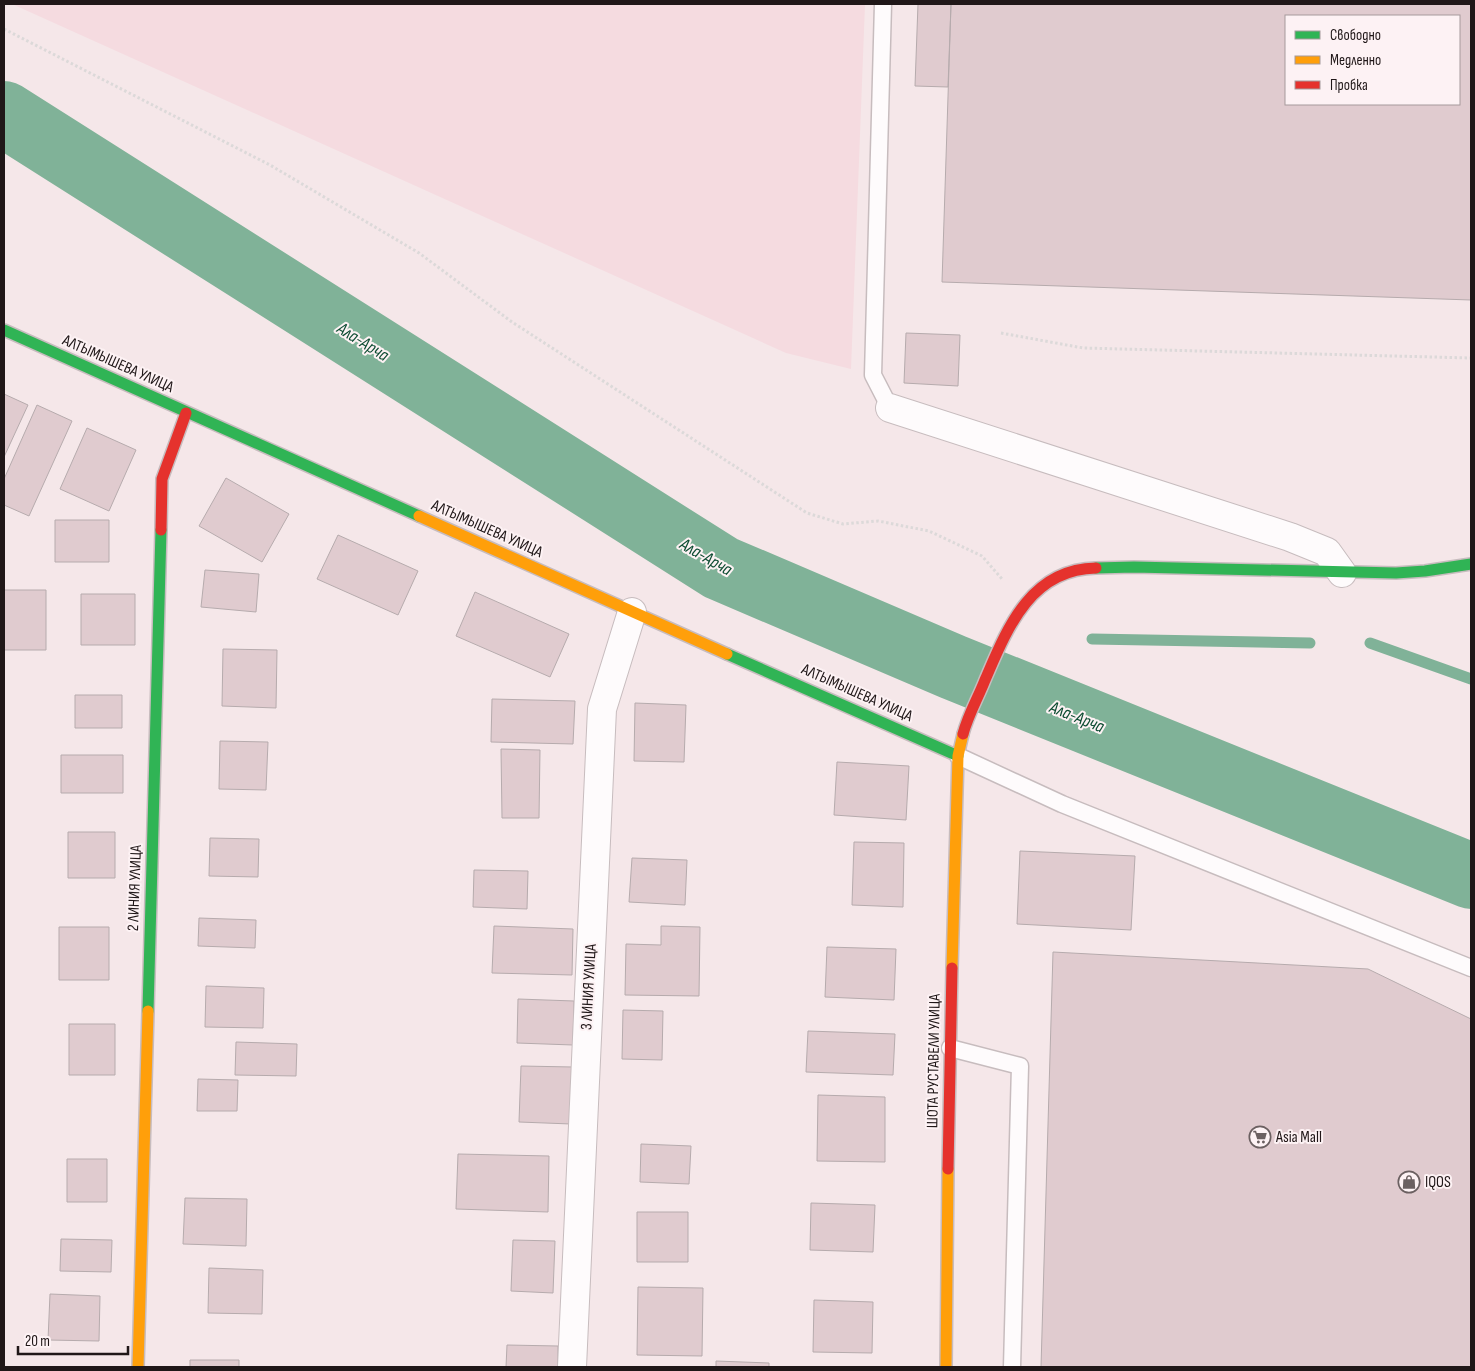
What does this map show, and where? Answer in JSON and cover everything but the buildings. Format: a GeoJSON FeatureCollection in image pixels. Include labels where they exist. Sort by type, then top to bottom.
{"type":"FeatureCollection","features":[{"type":"Feature","properties":{"kind":"street","name":"АЛТЫМЫШЕВА УЛИЦА"},"geometry":{"type":"LineString","coordinates":[[4,330],[186,413],[958,756]]}},
{"type":"Feature","properties":{"kind":"street"},"geometry":{"type":"LineString","coordinates":[[890,408],[1290,537],[1327,552],[1342,572]]}},
{"type":"Feature","properties":{"kind":"street","name":"2 ЛИНИЯ УЛИЦА"},"geometry":{"type":"LineString","coordinates":[[138,1367],[162,479],[186,413]]}},
{"type":"Feature","properties":{"kind":"street","name":"ШОТА РУСТАВЕЛИ УЛИЦА"},"geometry":{"type":"LineString","coordinates":[[946,1367],[950,1048],[958,756],[965,727],[1005,634],[1024,605],[1042,586],[1063,574],[1087,568],[1134,567],[1396,573],[1471,564]]}},
{"type":"Feature","properties":{"kind":"street","name":"3 ЛИНИЯ УЛИЦА"},"geometry":{"type":"LineString","coordinates":[[572,1367],[602,710],[632,612]]}},
{"type":"Feature","properties":{"kind":"lane"},"geometry":{"type":"LineString","coordinates":[[883,4],[873,375],[890,408]]}},
{"type":"Feature","properties":{"kind":"lane"},"geometry":{"type":"LineString","coordinates":[[958,756],[1062,804],[1471,968]]}},
{"type":"Feature","properties":{"kind":"lane"},"geometry":{"type":"LineString","coordinates":[[950,1048],[1020,1066],[1012,1367]]}},
{"type":"Feature","properties":{"kind":"path"},"geometry":{"type":"LineString","coordinates":[[4,29],[270,165],[419,253],[512,322],[807,513],[843,524],[878,521],[929,530],[982,556],[1024,605]]}},
{"type":"Feature","properties":{"kind":"path"},"geometry":{"type":"LineString","coordinates":[[1001,333],[1083,348],[1471,358]]}},
{"type":"Feature","properties":{"kind":"shaded area"},"geometry":{"type":"Polygon","coordinates":[[[12,4],[865,4],[851,369],[786,353],[12,4]]]}},
{"type":"Feature","properties":{"kind":"waterway","name":"Ала-Арча"},"geometry":{"type":"LineString","coordinates":[[4,114],[721,568],[953,667],[1471,876]]}},
{"type":"Feature","properties":{"kind":"waterway"},"geometry":{"type":"LineString","coordinates":[[1092,639],[1310,643]]}},
{"type":"Feature","properties":{"kind":"waterway"},"geometry":{"type":"LineString","coordinates":[[1370,643],[1471,679]]}},
{"type":"Feature","properties":{"kind":"traffic: fast"},"geometry":{"type":"LineString","coordinates":[[4,330],[419,516]]}},
{"type":"Feature","properties":{"kind":"traffic: fast"},"geometry":{"type":"LineString","coordinates":[[148,1011],[161,530]]}},
{"type":"Feature","properties":{"kind":"traffic: fast"},"geometry":{"type":"LineString","coordinates":[[1096,568],[1134,567],[1396,573],[1471,564]]}},
{"type":"Feature","properties":{"kind":"traffic: fast"},"geometry":{"type":"LineString","coordinates":[[727,654],[958,756]]}},
{"type":"Feature","properties":{"kind":"traffic: slow"},"geometry":{"type":"LineString","coordinates":[[419,516],[727,654]]}},
{"type":"Feature","properties":{"kind":"traffic: slow"},"geometry":{"type":"LineString","coordinates":[[952,968],[958,756],[963,734]]}},
{"type":"Feature","properties":{"kind":"traffic: slow"},"geometry":{"type":"LineString","coordinates":[[138,1367],[148,1011]]}},
{"type":"Feature","properties":{"kind":"traffic: slow"},"geometry":{"type":"LineString","coordinates":[[946,1367],[948,1169]]}},
{"type":"Feature","properties":{"kind":"traffic: jam"},"geometry":{"type":"LineString","coordinates":[[161,530],[162,479],[186,413]]}},
{"type":"Feature","properties":{"kind":"traffic: jam"},"geometry":{"type":"LineString","coordinates":[[963,734],[970,713],[1002,641],[1024,605],[1038,590],[1054,579],[1073,571],[1096,568]]}},
{"type":"Feature","properties":{"kind":"traffic: jam"},"geometry":{"type":"LineString","coordinates":[[948,1169],[952,968]]}},
{"type":"Feature","properties":{"kind":"place","name":"Asia Mall"},"geometry":{"type":"Point","coordinates":[1260,1137]}},
{"type":"Feature","properties":{"kind":"place","name":"IQOS"},"geometry":{"type":"Point","coordinates":[1409,1182]}}]}
